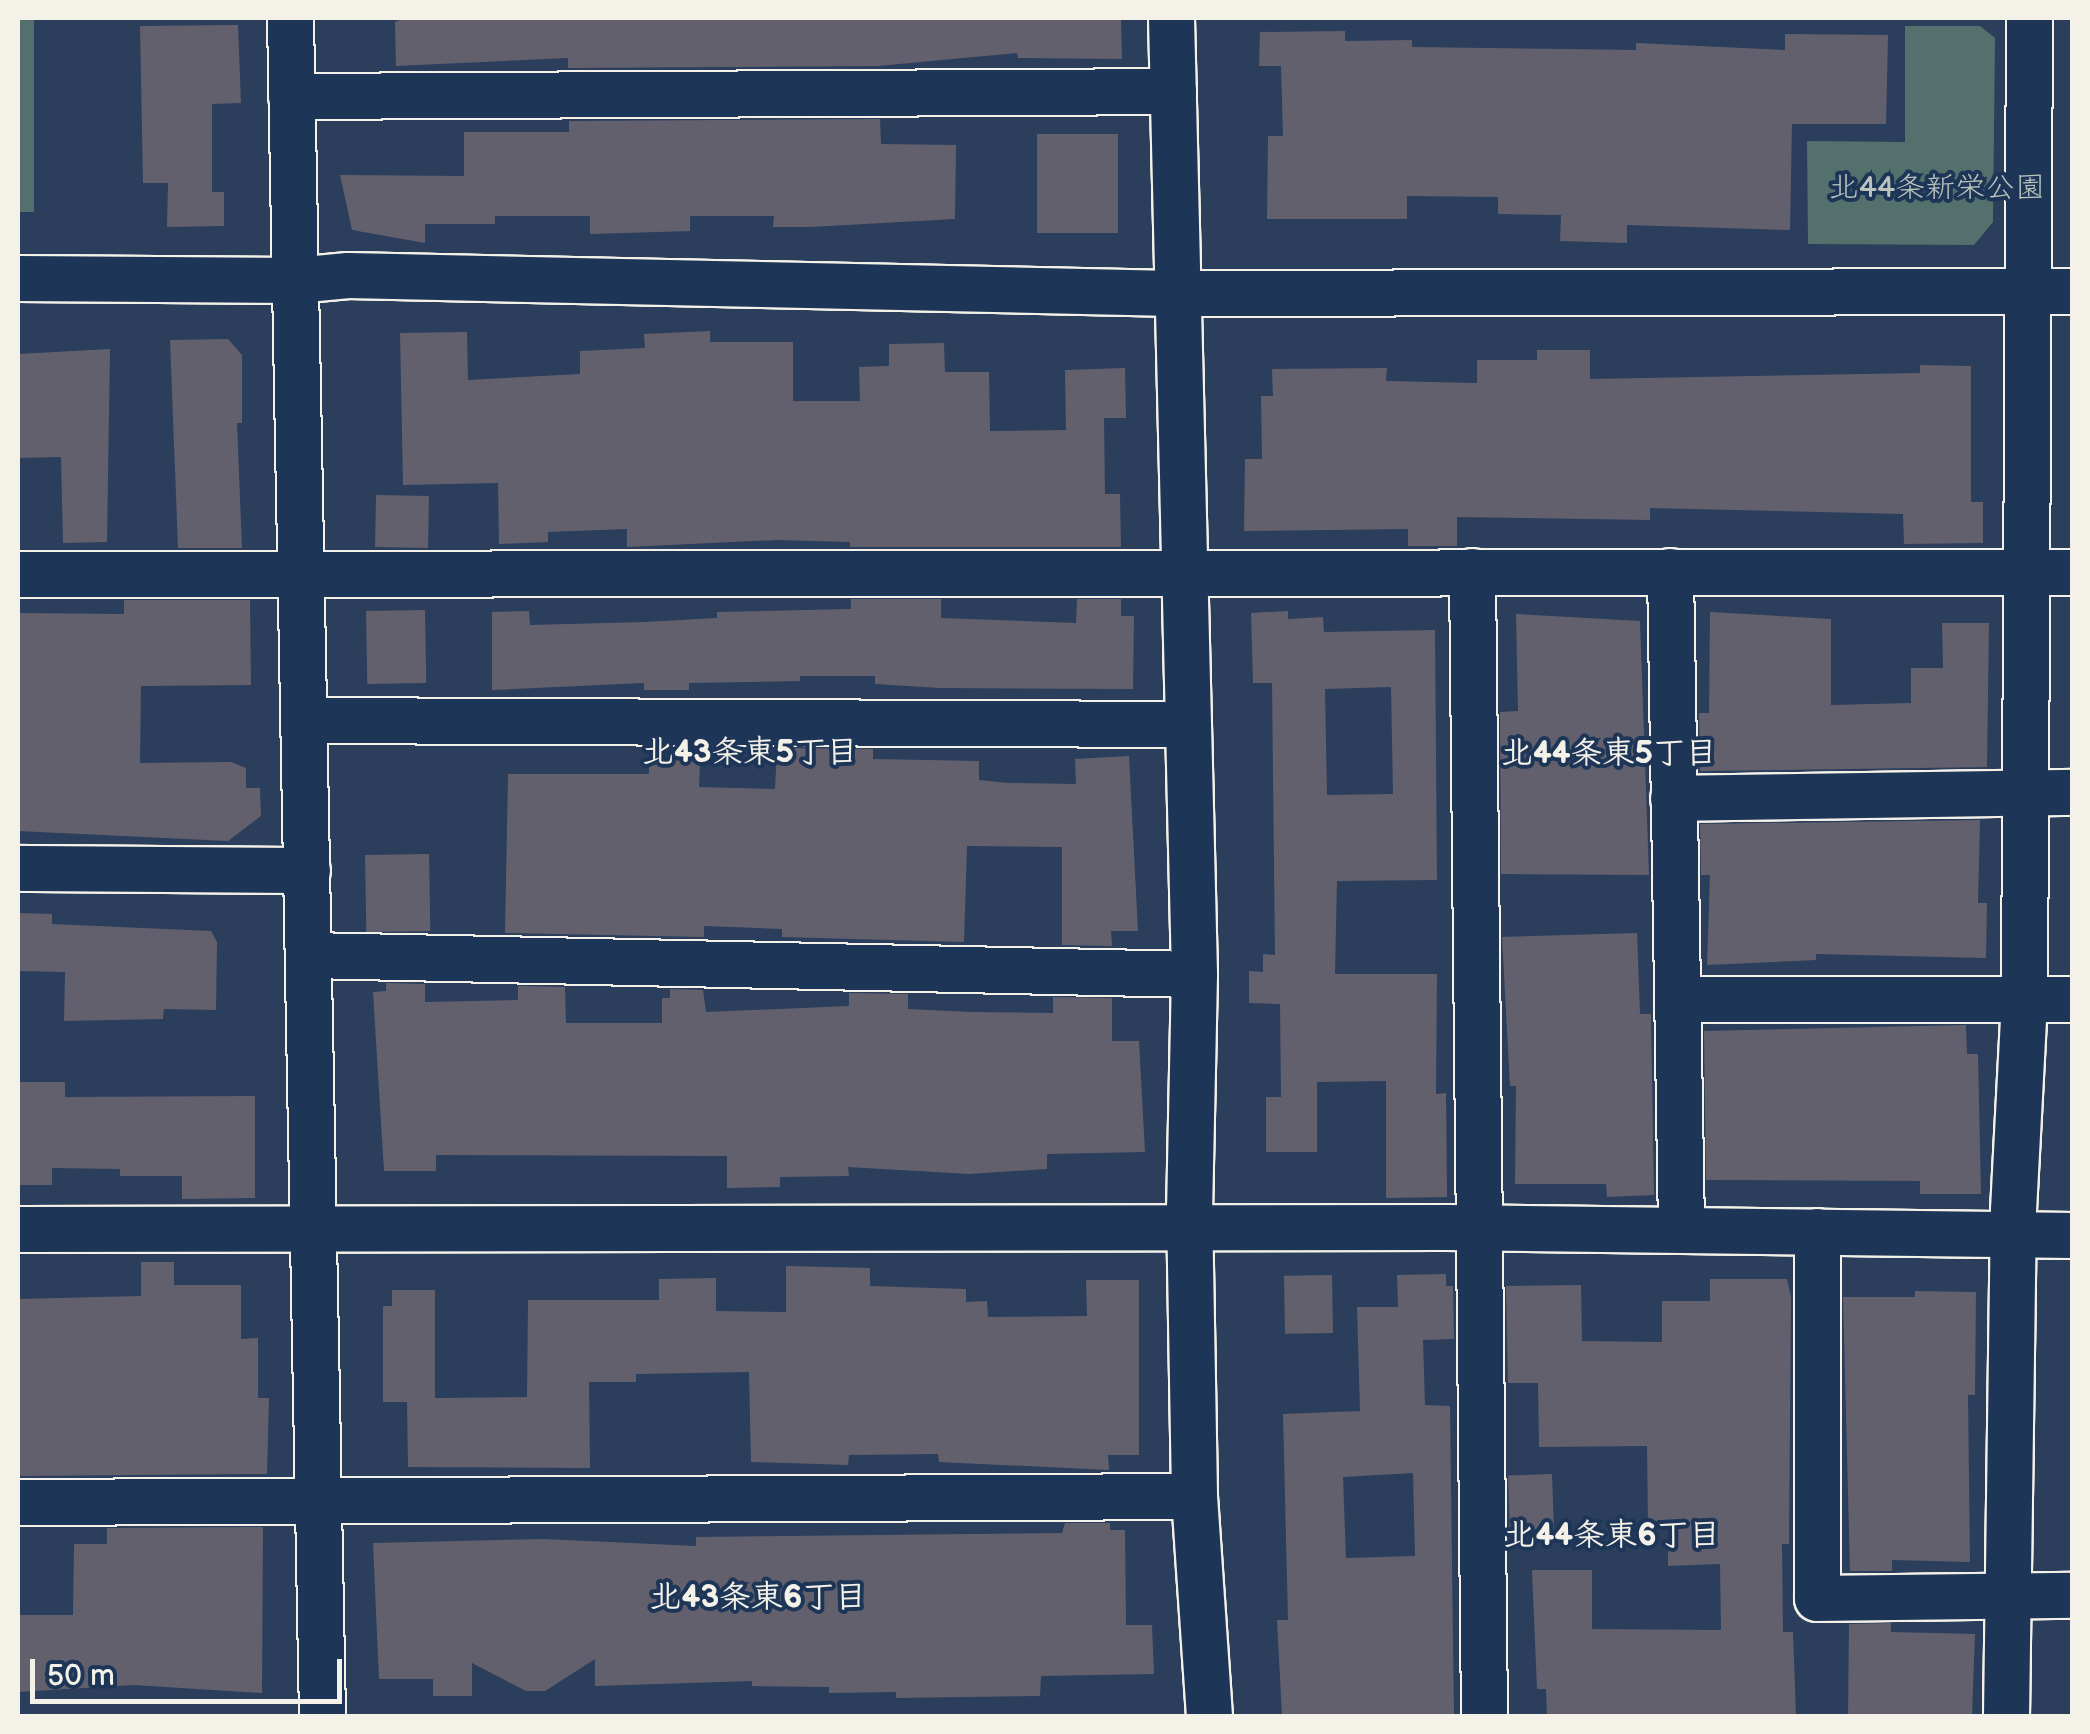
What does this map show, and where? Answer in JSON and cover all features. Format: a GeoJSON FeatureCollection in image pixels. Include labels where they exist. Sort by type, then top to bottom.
{"type":"FeatureCollection","features":[{"type":"Feature","properties":{"kind":"street"},"geometry":{"type":"LineString","coordinates":[[290,18],[322,1716]]}},
{"type":"Feature","properties":{"kind":"street"},"geometry":{"type":"LineString","coordinates":[[1172,18],[1174,292],[1194,974],[1189,1232],[1194,1496],[1209,1716]]}},
{"type":"Feature","properties":{"kind":"street"},"geometry":{"type":"LineString","coordinates":[[2006,1716],[2013,1235],[2024,1000],[2029,18]]}},
{"type":"Feature","properties":{"kind":"street"},"geometry":{"type":"LineString","coordinates":[[291,96],[1172,91]]}},
{"type":"Feature","properties":{"kind":"street"},"geometry":{"type":"LineString","coordinates":[[18,278],[295,280],[368,275],[1174,292],[2072,291]]}},
{"type":"Feature","properties":{"kind":"street"},"geometry":{"type":"LineString","coordinates":[[1472,571],[1484,1716]]}},
{"type":"Feature","properties":{"kind":"street"},"geometry":{"type":"LineString","coordinates":[[1670,571],[1681,1229]]}},
{"type":"Feature","properties":{"kind":"street"},"geometry":{"type":"LineString","coordinates":[[18,574],[2072,572]]}},
{"type":"Feature","properties":{"kind":"street"},"geometry":{"type":"LineString","coordinates":[[304,720],[1187,724]]}},
{"type":"Feature","properties":{"kind":"street"},"geometry":{"type":"LineString","coordinates":[[1673,798],[2072,792]]}},
{"type":"Feature","properties":{"kind":"street"},"geometry":{"type":"LineString","coordinates":[[18,868],[307,870]]}},
{"type":"Feature","properties":{"kind":"street"},"geometry":{"type":"LineString","coordinates":[[308,955],[1194,974]]}},
{"type":"Feature","properties":{"kind":"street"},"geometry":{"type":"LineString","coordinates":[[1677,999],[2072,999]]}},
{"type":"Feature","properties":{"kind":"street"},"geometry":{"type":"LineString","coordinates":[[18,1229],[1189,1232],[1476,1228],[2072,1234]]}},
{"type":"Feature","properties":{"kind":"street"},"geometry":{"type":"LineString","coordinates":[[1817,1230],[1817,1598],[2072,1595]]}},
{"type":"Feature","properties":{"kind":"street"},"geometry":{"type":"LineString","coordinates":[[18,1502],[1194,1496]]}},
{"type":"Feature","properties":{"kind":"green space"},"geometry":{"type":"Polygon","coordinates":[[[18,18],[34,18],[34,212],[18,212],[18,18]]]}},
{"type":"Feature","properties":{"kind":"green space","name":"北44条新栄公園"},"geometry":{"type":"Polygon","coordinates":[[[1905,26],[1980,26],[1995,38],[1993,222],[1974,245],[1808,244],[1807,141],[1905,142],[1905,26]]]}},
{"type":"Feature","properties":{"kind":"building"},"geometry":{"type":"Polygon","coordinates":[[[405,18],[1121,18],[1122,59],[1018,58],[1017,53],[878,66],[568,68],[568,58],[396,66],[395,22],[405,18]]]}},
{"type":"Feature","properties":{"kind":"building"},"geometry":{"type":"Polygon","coordinates":[[[238,25],[241,103],[212,104],[212,192],[224,192],[224,226],[167,227],[168,183],[143,183],[140,26],[238,25]]]}},
{"type":"Feature","properties":{"kind":"building"},"geometry":{"type":"Polygon","coordinates":[[[1345,31],[1345,41],[1412,40],[1412,47],[1636,50],[1636,43],[1785,50],[1785,34],[1888,35],[1886,124],[1792,124],[1790,230],[1627,225],[1627,243],[1560,241],[1561,215],[1498,214],[1498,197],[1407,196],[1407,219],[1267,219],[1268,136],[1283,136],[1281,66],[1259,66],[1260,32],[1345,31]]]}},
{"type":"Feature","properties":{"kind":"building"},"geometry":{"type":"Polygon","coordinates":[[[880,119],[881,144],[956,145],[955,219],[773,227],[774,216],[690,216],[690,231],[590,234],[590,216],[495,216],[495,224],[425,224],[425,243],[352,230],[340,175],[464,176],[464,132],[569,132],[569,121],[880,119]]]}},
{"type":"Feature","properties":{"kind":"building"},"geometry":{"type":"Polygon","coordinates":[[[1037,134],[1118,134],[1118,233],[1037,233],[1037,134]]]}},
{"type":"Feature","properties":{"kind":"building"},"geometry":{"type":"Polygon","coordinates":[[[710,331],[710,342],[793,342],[793,401],[860,401],[859,367],[889,366],[889,344],[944,343],[945,372],[989,372],[990,431],[1066,430],[1065,370],[1125,368],[1126,418],[1104,418],[1105,494],[1120,494],[1121,547],[850,547],[850,542],[777,540],[627,547],[627,529],[548,532],[548,542],[499,544],[498,483],[403,485],[400,333],[467,332],[468,380],[580,374],[580,351],[645,348],[644,334],[710,331]]]}},
{"type":"Feature","properties":{"kind":"building"},"geometry":{"type":"Polygon","coordinates":[[[228,339],[242,355],[242,423],[237,423],[242,548],[178,548],[170,340],[228,339]]]}},
{"type":"Feature","properties":{"kind":"building"},"geometry":{"type":"Polygon","coordinates":[[[110,349],[107,542],[63,543],[61,457],[18,458],[18,354],[110,349]]]}},
{"type":"Feature","properties":{"kind":"building"},"geometry":{"type":"Polygon","coordinates":[[[1537,350],[1590,350],[1590,379],[1920,373],[1920,365],[1971,366],[1971,502],[1983,502],[1983,543],[1904,544],[1903,514],[1650,508],[1650,520],[1457,517],[1457,546],[1408,546],[1408,529],[1244,531],[1245,459],[1262,459],[1261,396],[1273,396],[1272,369],[1387,368],[1386,381],[1477,383],[1477,360],[1537,360],[1537,350]]]}},
{"type":"Feature","properties":{"kind":"building"},"geometry":{"type":"Polygon","coordinates":[[[376,495],[429,496],[428,548],[375,547],[376,495]]]}},
{"type":"Feature","properties":{"kind":"building"},"geometry":{"type":"Polygon","coordinates":[[[851,599],[941,599],[941,618],[1076,623],[1077,599],[1121,599],[1121,616],[1134,616],[1133,689],[940,688],[875,684],[875,676],[800,676],[800,681],[689,683],[689,690],[644,690],[644,683],[492,690],[492,612],[529,611],[530,625],[645,622],[717,618],[717,612],[851,609],[851,599]]]}},
{"type":"Feature","properties":{"kind":"building"},"geometry":{"type":"Polygon","coordinates":[[[124,600],[250,600],[251,685],[141,686],[140,763],[231,762],[246,768],[246,788],[260,788],[261,816],[228,841],[18,831],[18,613],[124,614],[124,600]]]}},
{"type":"Feature","properties":{"kind":"building"},"geometry":{"type":"Polygon","coordinates":[[[425,610],[426,683],[367,684],[366,611],[425,610]]]}},
{"type":"Feature","properties":{"kind":"building"},"geometry":{"type":"Polygon","coordinates":[[[1288,611],[1288,619],[1323,617],[1324,632],[1435,630],[1437,880],[1337,881],[1335,974],[1437,974],[1436,1094],[1446,1093],[1447,1197],[1386,1198],[1386,1081],[1317,1082],[1317,1152],[1266,1152],[1266,1097],[1281,1097],[1280,1004],[1249,1003],[1249,971],[1263,972],[1263,954],[1275,955],[1272,683],[1253,683],[1251,613],[1288,611]],[[1391,687],[1325,689],[1327,795],[1393,794],[1391,687]]]}},
{"type":"Feature","properties":{"kind":"building"},"geometry":{"type":"Polygon","coordinates":[[[1710,612],[1831,619],[1831,705],[1911,703],[1911,668],[1943,668],[1942,623],[1989,623],[1987,767],[1700,771],[1699,713],[1709,713],[1710,612]]]}},
{"type":"Feature","properties":{"kind":"building"},"geometry":{"type":"Polygon","coordinates":[[[1516,614],[1640,621],[1649,875],[1501,874],[1500,712],[1518,711],[1516,614]]]}},
{"type":"Feature","properties":{"kind":"building"},"geometry":{"type":"Polygon","coordinates":[[[777,748],[873,749],[873,759],[979,761],[979,780],[1008,783],[1076,784],[1075,759],[1129,756],[1138,931],[1111,931],[1112,946],[1062,945],[1062,847],[967,846],[964,942],[782,937],[782,929],[704,926],[704,937],[505,933],[508,774],[649,774],[649,760],[700,761],[699,787],[775,789],[777,748]]]}},
{"type":"Feature","properties":{"kind":"building"},"geometry":{"type":"Polygon","coordinates":[[[1980,820],[1978,903],[1987,903],[1986,958],[1816,954],[1816,960],[1707,965],[1710,875],[1701,875],[1700,824],[1980,820]]]}},
{"type":"Feature","properties":{"kind":"building"},"geometry":{"type":"Polygon","coordinates":[[[429,854],[430,931],[366,932],[365,855],[429,854]]]}},
{"type":"Feature","properties":{"kind":"building"},"geometry":{"type":"Polygon","coordinates":[[[18,913],[52,914],[52,924],[211,931],[217,942],[216,1010],[164,1009],[163,1019],[64,1021],[65,972],[18,971],[18,913]]]}},
{"type":"Feature","properties":{"kind":"building"},"geometry":{"type":"Polygon","coordinates":[[[1637,933],[1640,1014],[1651,1014],[1654,1195],[1607,1197],[1606,1184],[1515,1184],[1516,1086],[1510,1086],[1502,937],[1637,933]]]}},
{"type":"Feature","properties":{"kind":"building"},"geometry":{"type":"Polygon","coordinates":[[[386,983],[425,984],[425,1002],[518,1000],[518,986],[565,987],[566,1023],[662,1023],[662,998],[670,998],[670,989],[703,990],[706,1012],[849,1006],[849,993],[908,994],[908,1009],[969,1012],[1053,1013],[1053,997],[1112,998],[1112,1041],[1139,1041],[1145,1152],[1047,1154],[1047,1169],[969,1174],[848,1167],[849,1176],[780,1177],[780,1187],[727,1188],[727,1156],[436,1155],[436,1171],[384,1171],[373,992],[386,991],[386,983]]]}},
{"type":"Feature","properties":{"kind":"building"},"geometry":{"type":"Polygon","coordinates":[[[1966,1025],[1967,1054],[1978,1054],[1981,1194],[1920,1194],[1920,1181],[1706,1180],[1704,1031],[1966,1025]]]}},
{"type":"Feature","properties":{"kind":"building"},"geometry":{"type":"Polygon","coordinates":[[[18,1082],[65,1082],[65,1097],[255,1096],[255,1198],[182,1199],[182,1176],[120,1176],[120,1169],[52,1168],[52,1185],[18,1185],[18,1082]]]}},
{"type":"Feature","properties":{"kind":"building"},"geometry":{"type":"Polygon","coordinates":[[[141,1262],[174,1262],[174,1285],[241,1285],[241,1339],[258,1338],[258,1398],[269,1398],[267,1474],[18,1476],[18,1299],[141,1296],[141,1262]]]}},
{"type":"Feature","properties":{"kind":"building"},"geometry":{"type":"Polygon","coordinates":[[[786,1266],[870,1268],[870,1286],[966,1289],[966,1302],[987,1301],[988,1317],[1087,1316],[1086,1280],[1139,1280],[1139,1455],[1108,1455],[1109,1470],[939,1462],[938,1454],[849,1455],[848,1465],[751,1462],[749,1372],[636,1374],[636,1382],[589,1382],[590,1468],[408,1467],[407,1402],[383,1402],[383,1306],[392,1306],[392,1290],[435,1290],[435,1398],[527,1397],[528,1300],[659,1300],[659,1279],[716,1278],[716,1311],[786,1312],[786,1266]]]}},
{"type":"Feature","properties":{"kind":"building"},"geometry":{"type":"Polygon","coordinates":[[[1446,1274],[1446,1286],[1453,1286],[1454,1339],[1423,1340],[1425,1405],[1450,1406],[1454,1716],[1282,1716],[1277,1620],[1288,1620],[1283,1414],[1360,1411],[1357,1307],[1398,1307],[1397,1275],[1446,1274]],[[1413,1473],[1343,1477],[1346,1558],[1415,1556],[1413,1473]]]}},
{"type":"Feature","properties":{"kind":"building"},"geometry":{"type":"Polygon","coordinates":[[[1332,1275],[1333,1333],[1285,1334],[1284,1276],[1332,1275]]]}},
{"type":"Feature","properties":{"kind":"building"},"geometry":{"type":"Polygon","coordinates":[[[1710,1279],[1787,1279],[1791,1297],[1789,1544],[1782,1544],[1783,1632],[1793,1632],[1796,1716],[1547,1716],[1546,1689],[1537,1689],[1532,1570],[1592,1570],[1592,1629],[1721,1630],[1720,1564],[1668,1566],[1668,1523],[1648,1524],[1647,1446],[1539,1447],[1538,1383],[1508,1383],[1506,1286],[1581,1285],[1582,1341],[1662,1342],[1662,1301],[1710,1301],[1710,1279]]]}},
{"type":"Feature","properties":{"kind":"building"},"geometry":{"type":"Polygon","coordinates":[[[1915,1291],[1976,1292],[1975,1395],[1968,1395],[1970,1562],[1892,1560],[1892,1571],[1850,1571],[1843,1297],[1915,1297],[1915,1291]]]}},
{"type":"Feature","properties":{"kind":"building"},"geometry":{"type":"Polygon","coordinates":[[[1552,1474],[1554,1529],[1510,1531],[1508,1476],[1552,1474]]]}},
{"type":"Feature","properties":{"kind":"building"},"geometry":{"type":"Polygon","coordinates":[[[1065,1523],[1110,1523],[1110,1530],[1125,1530],[1126,1625],[1152,1625],[1154,1674],[1041,1676],[1040,1696],[896,1698],[896,1692],[829,1693],[829,1687],[752,1686],[752,1681],[595,1686],[595,1659],[545,1691],[526,1691],[472,1663],[472,1696],[433,1696],[433,1679],[379,1679],[373,1543],[544,1539],[696,1546],[696,1537],[1062,1533],[1065,1523]]]}},
{"type":"Feature","properties":{"kind":"building"},"geometry":{"type":"Polygon","coordinates":[[[263,1527],[262,1693],[134,1685],[18,1692],[18,1615],[73,1615],[74,1544],[107,1544],[107,1528],[263,1527]]]}},
{"type":"Feature","properties":{"kind":"building"},"geometry":{"type":"Polygon","coordinates":[[[1891,1623],[1891,1632],[1975,1634],[1972,1716],[1848,1716],[1849,1624],[1891,1623]]]}},
{"type":"Feature","properties":{"kind":"district","name":"北43条東5丁目"},"geometry":{"type":"Point","coordinates":[750,753]}},
{"type":"Feature","properties":{"kind":"district","name":"北44条東5丁目"},"geometry":{"type":"Point","coordinates":[1609,754]}},
{"type":"Feature","properties":{"kind":"district","name":"北44条東6丁目"},"geometry":{"type":"Point","coordinates":[1612,1536]}},
{"type":"Feature","properties":{"kind":"district","name":"北43条東6丁目"},"geometry":{"type":"Point","coordinates":[758,1598]}}]}
